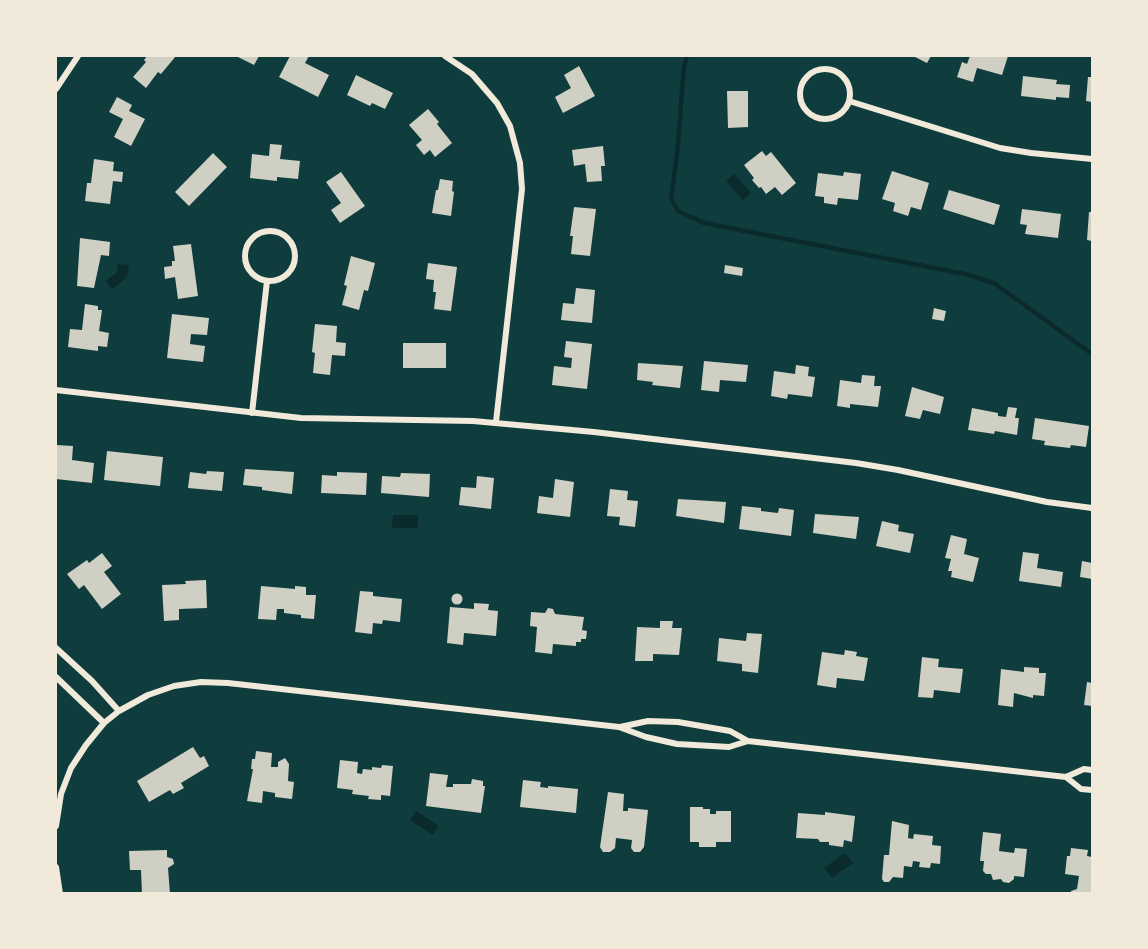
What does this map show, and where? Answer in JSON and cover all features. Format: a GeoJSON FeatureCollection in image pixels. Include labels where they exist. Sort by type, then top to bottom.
{"type":"FeatureCollection","features":[{"type":"Feature","properties":{"kind":"street"},"geometry":{"type":"LineString","coordinates":[[56,89],[78,56]]}},
{"type":"Feature","properties":{"kind":"street"},"geometry":{"type":"LineString","coordinates":[[445,56],[472,74],[497,103],[514,138],[520,164],[522,189],[496,422]]}},
{"type":"Feature","properties":{"kind":"street"},"geometry":{"type":"LineString","coordinates":[[829,69],[836,71],[842,75],[849,87],[849,101],[841,113],[835,116],[822,118],[815,116],[801,101],[801,87],[804,80],[815,71],[829,69]]}},
{"type":"Feature","properties":{"kind":"street"},"geometry":{"type":"LineString","coordinates":[[849,101],[1000,148],[1092,159]]}},
{"type":"Feature","properties":{"kind":"street"},"geometry":{"type":"LineString","coordinates":[[277,232],[291,242],[294,249],[294,265],[283,278],[267,281],[259,279],[248,267],[246,251],[249,244],[261,233],[277,232]]}},
{"type":"Feature","properties":{"kind":"street"},"geometry":{"type":"LineString","coordinates":[[252,412],[267,281]]}},
{"type":"Feature","properties":{"kind":"street"},"geometry":{"type":"LineString","coordinates":[[56,390],[336,420],[496,422],[856,463],[1047,502],[1092,508]]}},
{"type":"Feature","properties":{"kind":"street"},"geometry":{"type":"LineString","coordinates":[[56,648],[92,681],[119,711]]}},
{"type":"Feature","properties":{"kind":"street"},"geometry":{"type":"LineString","coordinates":[[56,677],[104,723]]}},
{"type":"Feature","properties":{"kind":"street"},"geometry":{"type":"LineString","coordinates":[[56,826],[61,794],[71,768],[104,723],[119,711],[148,695],[174,686],[201,682],[219,682],[619,727],[646,737],[677,744],[729,747],[748,741]]}},
{"type":"Feature","properties":{"kind":"street"},"geometry":{"type":"LineString","coordinates":[[619,727],[648,721],[678,722],[730,731],[748,741],[1066,777],[1084,769],[1092,770]]}},
{"type":"Feature","properties":{"kind":"street"},"geometry":{"type":"LineString","coordinates":[[1066,777],[1081,789],[1092,790]]}},
{"type":"Feature","properties":{"kind":"street"},"geometry":{"type":"LineString","coordinates":[[56,867],[60,894]]}},
{"type":"Feature","properties":{"kind":"water"},"geometry":{"type":"Polygon","coordinates":[[[734,174],[751,193],[743,200],[726,181],[734,174]]]}},
{"type":"Feature","properties":{"kind":"water"},"geometry":{"type":"Polygon","coordinates":[[[118,264],[129,265],[127,277],[112,289],[106,281],[117,272],[118,264]]]}},
{"type":"Feature","properties":{"kind":"water"},"geometry":{"type":"Polygon","coordinates":[[[393,515],[418,515],[418,528],[392,528],[393,515]]]}},
{"type":"Feature","properties":{"kind":"water"},"geometry":{"type":"Polygon","coordinates":[[[416,811],[439,826],[433,835],[410,820],[416,811]]]}},
{"type":"Feature","properties":{"kind":"water"},"geometry":{"type":"Polygon","coordinates":[[[845,853],[853,863],[832,878],[824,868],[845,853]]]}},
{"type":"Feature","properties":{"kind":"building"},"geometry":{"type":"Polygon","coordinates":[[[147,56],[176,56],[161,74],[158,72],[146,88],[133,77],[146,62],[144,60],[147,56]]]}},
{"type":"Feature","properties":{"kind":"building"},"geometry":{"type":"Polygon","coordinates":[[[239,56],[259,56],[254,65],[239,56]]]}},
{"type":"Feature","properties":{"kind":"building"},"geometry":{"type":"Polygon","coordinates":[[[290,56],[309,56],[305,63],[329,75],[318,97],[279,77],[290,56]]]}},
{"type":"Feature","properties":{"kind":"building"},"geometry":{"type":"Polygon","coordinates":[[[913,56],[931,56],[927,63],[913,56]]]}},
{"type":"Feature","properties":{"kind":"building"},"geometry":{"type":"Polygon","coordinates":[[[970,56],[1008,56],[1002,75],[977,68],[973,82],[957,77],[962,62],[967,64],[970,56]]]}},
{"type":"Feature","properties":{"kind":"building"},"geometry":{"type":"Polygon","coordinates":[[[579,66],[595,96],[563,113],[555,97],[571,88],[564,75],[579,66]]]}},
{"type":"Feature","properties":{"kind":"building"},"geometry":{"type":"Polygon","coordinates":[[[356,75],[393,93],[385,109],[372,103],[370,106],[347,95],[356,75]]]}},
{"type":"Feature","properties":{"kind":"building"},"geometry":{"type":"Polygon","coordinates":[[[1023,76],[1057,80],[1056,84],[1070,85],[1069,98],[1056,97],[1056,100],[1021,96],[1023,76]]]}},
{"type":"Feature","properties":{"kind":"building"},"geometry":{"type":"Polygon","coordinates":[[[1088,77],[1092,77],[1092,102],[1086,101],[1088,77]]]}},
{"type":"Feature","properties":{"kind":"building"},"geometry":{"type":"Polygon","coordinates":[[[727,91],[748,91],[748,127],[728,128],[727,91]]]}},
{"type":"Feature","properties":{"kind":"building"},"geometry":{"type":"Polygon","coordinates":[[[117,97],[132,105],[129,111],[145,119],[131,146],[114,137],[123,119],[109,112],[117,97]]]}},
{"type":"Feature","properties":{"kind":"building"},"geometry":{"type":"Polygon","coordinates":[[[428,109],[452,143],[435,157],[430,150],[424,155],[416,145],[422,140],[409,125],[428,109]]]}},
{"type":"Feature","properties":{"kind":"building"},"geometry":{"type":"Polygon","coordinates":[[[270,144],[282,145],[280,159],[300,161],[298,179],[277,177],[277,181],[250,178],[252,154],[269,156],[270,144]]]}},
{"type":"Feature","properties":{"kind":"building"},"geometry":{"type":"Polygon","coordinates":[[[603,146],[605,166],[601,166],[602,181],[587,182],[585,164],[574,166],[572,150],[603,146]]]}},
{"type":"Feature","properties":{"kind":"building"},"geometry":{"type":"Polygon","coordinates":[[[762,151],[766,156],[771,152],[796,183],[782,195],[775,187],[766,194],[752,180],[754,178],[744,165],[762,151]]]}},
{"type":"Feature","properties":{"kind":"building"},"geometry":{"type":"Polygon","coordinates":[[[213,153],[227,167],[189,206],[175,192],[213,153]]]}},
{"type":"Feature","properties":{"kind":"building"},"geometry":{"type":"Polygon","coordinates":[[[94,159],[114,162],[113,171],[123,172],[122,182],[113,181],[110,204],[85,201],[87,183],[91,183],[94,159]]]}},
{"type":"Feature","properties":{"kind":"building"},"geometry":{"type":"Polygon","coordinates":[[[892,171],[929,183],[921,210],[911,207],[908,216],[893,211],[895,203],[882,199],[892,171]]]}},
{"type":"Feature","properties":{"kind":"building"},"geometry":{"type":"Polygon","coordinates":[[[341,172],[365,206],[340,223],[331,210],[341,203],[326,182],[341,172]]]}},
{"type":"Feature","properties":{"kind":"building"},"geometry":{"type":"Polygon","coordinates":[[[844,172],[861,174],[858,200],[838,198],[837,205],[824,203],[824,197],[815,196],[818,173],[843,176],[844,172]]]}},
{"type":"Feature","properties":{"kind":"building"},"geometry":{"type":"Polygon","coordinates":[[[440,179],[453,181],[451,216],[432,213],[440,179]]]}},
{"type":"Feature","properties":{"kind":"building"},"geometry":{"type":"Polygon","coordinates":[[[949,190],[1000,205],[994,225],[943,209],[949,190]]]}},
{"type":"Feature","properties":{"kind":"building"},"geometry":{"type":"Polygon","coordinates":[[[574,207],[596,209],[590,256],[571,254],[573,236],[570,236],[574,207]]]}},
{"type":"Feature","properties":{"kind":"building"},"geometry":{"type":"Polygon","coordinates":[[[1022,209],[1061,214],[1058,238],[1025,234],[1027,225],[1020,224],[1022,209]]]}},
{"type":"Feature","properties":{"kind":"building"},"geometry":{"type":"Polygon","coordinates":[[[1089,212],[1092,212],[1092,241],[1087,240],[1089,212]]]}},
{"type":"Feature","properties":{"kind":"building"},"geometry":{"type":"Polygon","coordinates":[[[80,238],[110,242],[109,256],[101,255],[94,288],[77,286],[80,238]]]}},
{"type":"Feature","properties":{"kind":"building"},"geometry":{"type":"Polygon","coordinates":[[[191,244],[198,296],[178,299],[175,277],[165,279],[164,267],[172,266],[172,261],[175,261],[173,246],[191,244]]]}},
{"type":"Feature","properties":{"kind":"building"},"geometry":{"type":"Polygon","coordinates":[[[351,256],[375,263],[368,291],[364,290],[359,310],[342,305],[351,256]]]}},
{"type":"Feature","properties":{"kind":"building"},"geometry":{"type":"Polygon","coordinates":[[[428,263],[457,267],[451,311],[434,309],[436,292],[433,292],[434,280],[426,279],[428,263]]]}},
{"type":"Feature","properties":{"kind":"building"},"geometry":{"type":"Polygon","coordinates":[[[725,265],[743,268],[742,276],[724,273],[725,265]]]}},
{"type":"Feature","properties":{"kind":"building"},"geometry":{"type":"Polygon","coordinates":[[[576,288],[595,290],[592,323],[561,320],[563,303],[574,304],[576,288]]]}},
{"type":"Feature","properties":{"kind":"building"},"geometry":{"type":"Polygon","coordinates":[[[85,304],[98,306],[98,310],[102,310],[99,331],[109,333],[107,347],[98,346],[98,351],[68,347],[70,329],[82,330],[85,304]]]}},
{"type":"Feature","properties":{"kind":"building"},"geometry":{"type":"Polygon","coordinates":[[[934,308],[946,311],[944,321],[932,319],[934,308]]]}},
{"type":"Feature","properties":{"kind":"building"},"geometry":{"type":"Polygon","coordinates":[[[172,314],[209,318],[207,335],[191,334],[190,344],[205,346],[203,362],[167,358],[172,314]]]}},
{"type":"Feature","properties":{"kind":"building"},"geometry":{"type":"Polygon","coordinates":[[[315,324],[337,326],[336,342],[346,343],[345,356],[332,355],[330,375],[313,373],[315,353],[312,352],[315,324]]]}},
{"type":"Feature","properties":{"kind":"building"},"geometry":{"type":"Polygon","coordinates":[[[566,341],[592,344],[587,389],[552,385],[554,366],[571,368],[572,358],[564,357],[566,341]]]}},
{"type":"Feature","properties":{"kind":"building"},"geometry":{"type":"Polygon","coordinates":[[[403,343],[446,343],[446,368],[403,368],[403,343]]]}},
{"type":"Feature","properties":{"kind":"building"},"geometry":{"type":"Polygon","coordinates":[[[704,361],[748,365],[746,382],[720,380],[719,392],[701,390],[704,361]]]}},
{"type":"Feature","properties":{"kind":"building"},"geometry":{"type":"Polygon","coordinates":[[[638,363],[683,366],[680,388],[652,385],[653,382],[637,380],[638,363]]]}},
{"type":"Feature","properties":{"kind":"building"},"geometry":{"type":"Polygon","coordinates":[[[796,365],[809,367],[808,376],[815,377],[812,397],[788,394],[787,399],[771,396],[774,371],[795,374],[796,365]]]}},
{"type":"Feature","properties":{"kind":"building"},"geometry":{"type":"Polygon","coordinates":[[[862,375],[875,376],[874,386],[881,386],[878,407],[850,404],[850,408],[837,406],[840,380],[861,383],[862,375]]]}},
{"type":"Feature","properties":{"kind":"building"},"geometry":{"type":"Polygon","coordinates":[[[912,387],[944,397],[940,414],[923,410],[920,419],[905,416],[912,387]]]}},
{"type":"Feature","properties":{"kind":"building"},"geometry":{"type":"Polygon","coordinates":[[[1008,407],[1017,408],[1015,418],[1019,418],[1017,435],[968,430],[972,408],[998,413],[998,416],[1006,417],[1008,407]]]}},
{"type":"Feature","properties":{"kind":"building"},"geometry":{"type":"Polygon","coordinates":[[[1035,418],[1089,426],[1086,447],[1044,445],[1045,441],[1032,439],[1035,418]]]}},
{"type":"Feature","properties":{"kind":"building"},"geometry":{"type":"Polygon","coordinates":[[[56,445],[73,446],[72,460],[94,463],[92,483],[56,479],[56,445]]]}},
{"type":"Feature","properties":{"kind":"building"},"geometry":{"type":"Polygon","coordinates":[[[107,451],[163,457],[160,486],[104,480],[107,451]]]}},
{"type":"Feature","properties":{"kind":"building"},"geometry":{"type":"Polygon","coordinates":[[[245,469],[294,472],[292,494],[243,485],[245,469]]]}},
{"type":"Feature","properties":{"kind":"building"},"geometry":{"type":"Polygon","coordinates":[[[207,471],[224,472],[222,491],[188,488],[190,472],[206,474],[207,471]]]}},
{"type":"Feature","properties":{"kind":"building"},"geometry":{"type":"Polygon","coordinates":[[[337,472],[367,473],[366,495],[321,493],[322,475],[337,476],[337,472]]]}},
{"type":"Feature","properties":{"kind":"building"},"geometry":{"type":"Polygon","coordinates":[[[401,473],[430,474],[429,497],[381,493],[382,476],[400,477],[401,473]]]}},
{"type":"Feature","properties":{"kind":"building"},"geometry":{"type":"Polygon","coordinates":[[[477,476],[494,478],[491,509],[459,505],[461,487],[476,488],[477,476]]]}},
{"type":"Feature","properties":{"kind":"building"},"geometry":{"type":"Polygon","coordinates":[[[555,479],[574,482],[570,517],[537,513],[539,496],[553,498],[555,479]]]}},
{"type":"Feature","properties":{"kind":"building"},"geometry":{"type":"Polygon","coordinates":[[[610,489],[628,491],[627,500],[638,501],[635,527],[619,525],[620,517],[607,516],[610,489]]]}},
{"type":"Feature","properties":{"kind":"building"},"geometry":{"type":"Polygon","coordinates":[[[678,499],[726,502],[724,523],[676,516],[678,499]]]}},
{"type":"Feature","properties":{"kind":"building"},"geometry":{"type":"Polygon","coordinates":[[[742,506],[778,513],[779,508],[794,510],[791,536],[739,529],[742,506]]]}},
{"type":"Feature","properties":{"kind":"building"},"geometry":{"type":"Polygon","coordinates":[[[815,514],[859,517],[856,539],[813,533],[815,514]]]}},
{"type":"Feature","properties":{"kind":"building"},"geometry":{"type":"Polygon","coordinates":[[[882,521],[899,525],[898,531],[914,534],[910,553],[876,546],[882,521]]]}},
{"type":"Feature","properties":{"kind":"building"},"geometry":{"type":"Polygon","coordinates":[[[951,535],[967,539],[964,554],[979,558],[973,582],[951,577],[952,571],[948,571],[951,559],[945,558],[951,535]]]}},
{"type":"Feature","properties":{"kind":"building"},"geometry":{"type":"Polygon","coordinates":[[[1023,552],[1039,554],[1037,568],[1063,572],[1061,587],[1019,581],[1023,552]]]}},
{"type":"Feature","properties":{"kind":"building"},"geometry":{"type":"Polygon","coordinates":[[[102,553],[112,566],[104,572],[121,594],[102,609],[84,585],[79,589],[67,574],[87,560],[89,563],[102,553]]]}},
{"type":"Feature","properties":{"kind":"building"},"geometry":{"type":"Polygon","coordinates":[[[1082,561],[1092,563],[1092,579],[1080,577],[1082,561]]]}},
{"type":"Feature","properties":{"kind":"building"},"geometry":{"type":"Polygon","coordinates":[[[206,580],[207,608],[179,609],[179,620],[164,621],[162,585],[206,580]]]}},
{"type":"Feature","properties":{"kind":"building"},"geometry":{"type":"Polygon","coordinates":[[[261,586],[295,589],[295,586],[306,587],[306,595],[316,595],[314,619],[301,618],[301,615],[284,613],[284,609],[277,609],[276,620],[258,619],[261,586]]]}},
{"type":"Feature","properties":{"kind":"building"},"geometry":{"type":"Polygon","coordinates":[[[360,591],[373,592],[373,596],[402,599],[400,622],[383,620],[382,624],[373,623],[372,634],[355,632],[360,591]]]}},
{"type":"Feature","properties":{"kind":"building"},"geometry":{"type":"Polygon","coordinates":[[[457,594],[461,595],[461,603],[457,604],[453,603],[452,599],[453,595],[457,594]]]}},
{"type":"Feature","properties":{"kind":"building"},"geometry":{"type":"Polygon","coordinates":[[[474,603],[489,604],[488,610],[498,611],[496,636],[464,633],[463,645],[447,643],[450,607],[474,609],[474,603]]]}},
{"type":"Feature","properties":{"kind":"building"},"geometry":{"type":"Polygon","coordinates":[[[548,608],[553,609],[555,614],[584,617],[582,630],[587,631],[586,639],[576,642],[576,646],[553,644],[552,654],[535,652],[537,627],[530,626],[531,612],[545,613],[548,608]]]}},
{"type":"Feature","properties":{"kind":"building"},"geometry":{"type":"Polygon","coordinates":[[[660,621],[673,621],[672,628],[682,628],[679,655],[653,654],[653,661],[635,661],[637,627],[660,628],[660,621]]]}},
{"type":"Feature","properties":{"kind":"building"},"geometry":{"type":"Polygon","coordinates":[[[747,633],[762,634],[758,673],[742,671],[742,664],[717,661],[719,638],[746,641],[747,633]]]}},
{"type":"Feature","properties":{"kind":"building"},"geometry":{"type":"Polygon","coordinates":[[[845,650],[857,652],[856,656],[868,658],[864,681],[837,678],[836,688],[817,685],[822,652],[844,655],[845,650]]]}},
{"type":"Feature","properties":{"kind":"building"},"geometry":{"type":"Polygon","coordinates":[[[922,657],[939,659],[938,667],[963,669],[960,693],[934,690],[933,698],[918,697],[922,657]]]}},
{"type":"Feature","properties":{"kind":"building"},"geometry":{"type":"Polygon","coordinates":[[[1024,667],[1039,668],[1039,673],[1046,673],[1044,696],[1033,695],[1033,698],[1014,693],[1013,707],[998,705],[1001,669],[1024,672],[1024,667]]]}},
{"type":"Feature","properties":{"kind":"building"},"geometry":{"type":"Polygon","coordinates":[[[1087,682],[1092,683],[1092,706],[1084,705],[1087,682]]]}},
{"type":"Feature","properties":{"kind":"building"},"geometry":{"type":"Polygon","coordinates":[[[193,747],[200,758],[204,756],[209,766],[181,783],[184,788],[173,794],[170,790],[149,802],[137,781],[193,747]]]}},
{"type":"Feature","properties":{"kind":"building"},"geometry":{"type":"Polygon","coordinates":[[[256,751],[272,753],[271,767],[278,767],[278,762],[285,758],[289,764],[288,781],[294,782],[292,799],[275,797],[275,793],[263,791],[262,803],[247,801],[253,769],[251,769],[252,759],[255,759],[256,751]]]}},
{"type":"Feature","properties":{"kind":"building"},"geometry":{"type":"Polygon","coordinates":[[[340,760],[358,762],[357,773],[362,774],[363,769],[372,770],[372,767],[381,768],[382,765],[393,766],[390,796],[381,795],[381,800],[368,799],[369,796],[352,794],[353,790],[337,788],[340,760]]]}},
{"type":"Feature","properties":{"kind":"building"},"geometry":{"type":"Polygon","coordinates":[[[430,773],[448,775],[446,787],[453,787],[453,784],[471,784],[472,779],[483,781],[483,786],[485,786],[481,813],[426,806],[430,773]]]}},
{"type":"Feature","properties":{"kind":"building"},"geometry":{"type":"Polygon","coordinates":[[[523,780],[541,782],[540,787],[578,789],[576,813],[520,807],[523,780]]]}},
{"type":"Feature","properties":{"kind":"building"},"geometry":{"type":"Polygon","coordinates":[[[608,792],[624,794],[623,811],[628,811],[628,808],[648,810],[644,847],[640,852],[634,852],[631,848],[632,840],[616,838],[615,848],[610,852],[603,852],[600,847],[608,792]]]}},
{"type":"Feature","properties":{"kind":"building"},"geometry":{"type":"Polygon","coordinates":[[[690,807],[710,809],[710,814],[716,814],[716,811],[731,811],[731,842],[716,842],[716,847],[699,847],[699,842],[690,842],[690,807]]]}},
{"type":"Feature","properties":{"kind":"building"},"geometry":{"type":"Polygon","coordinates":[[[825,812],[855,816],[852,842],[844,840],[843,847],[829,845],[829,842],[820,842],[818,839],[796,838],[798,813],[825,815],[825,812]]]}},
{"type":"Feature","properties":{"kind":"building"},"geometry":{"type":"Polygon","coordinates":[[[892,821],[909,825],[908,838],[913,839],[914,834],[933,836],[932,845],[941,846],[940,864],[931,863],[930,868],[919,867],[920,862],[913,861],[912,867],[904,866],[903,878],[893,877],[889,882],[884,882],[882,879],[884,855],[889,855],[892,821]]]}},
{"type":"Feature","properties":{"kind":"building"},"geometry":{"type":"Polygon","coordinates":[[[983,832],[1001,834],[999,851],[1014,853],[1015,848],[1027,849],[1024,877],[1014,876],[1009,883],[1001,879],[993,880],[991,874],[983,871],[984,861],[980,861],[983,832]]]}},
{"type":"Feature","properties":{"kind":"building"},"geometry":{"type":"Polygon","coordinates":[[[1071,848],[1088,850],[1087,856],[1092,857],[1092,894],[1071,894],[1071,891],[1077,889],[1079,876],[1065,874],[1067,856],[1070,856],[1071,848]]]}},
{"type":"Feature","properties":{"kind":"building"},"geometry":{"type":"Polygon","coordinates":[[[167,850],[167,857],[173,859],[174,864],[168,868],[170,894],[142,894],[141,870],[130,870],[129,851],[167,850]]]}},
{"type":"Feature","properties":{"kind":"waterway"},"geometry":{"type":"LineString","coordinates":[[687,56],[671,198],[678,211],[704,223],[965,274],[994,283],[1092,354]]}}]}
